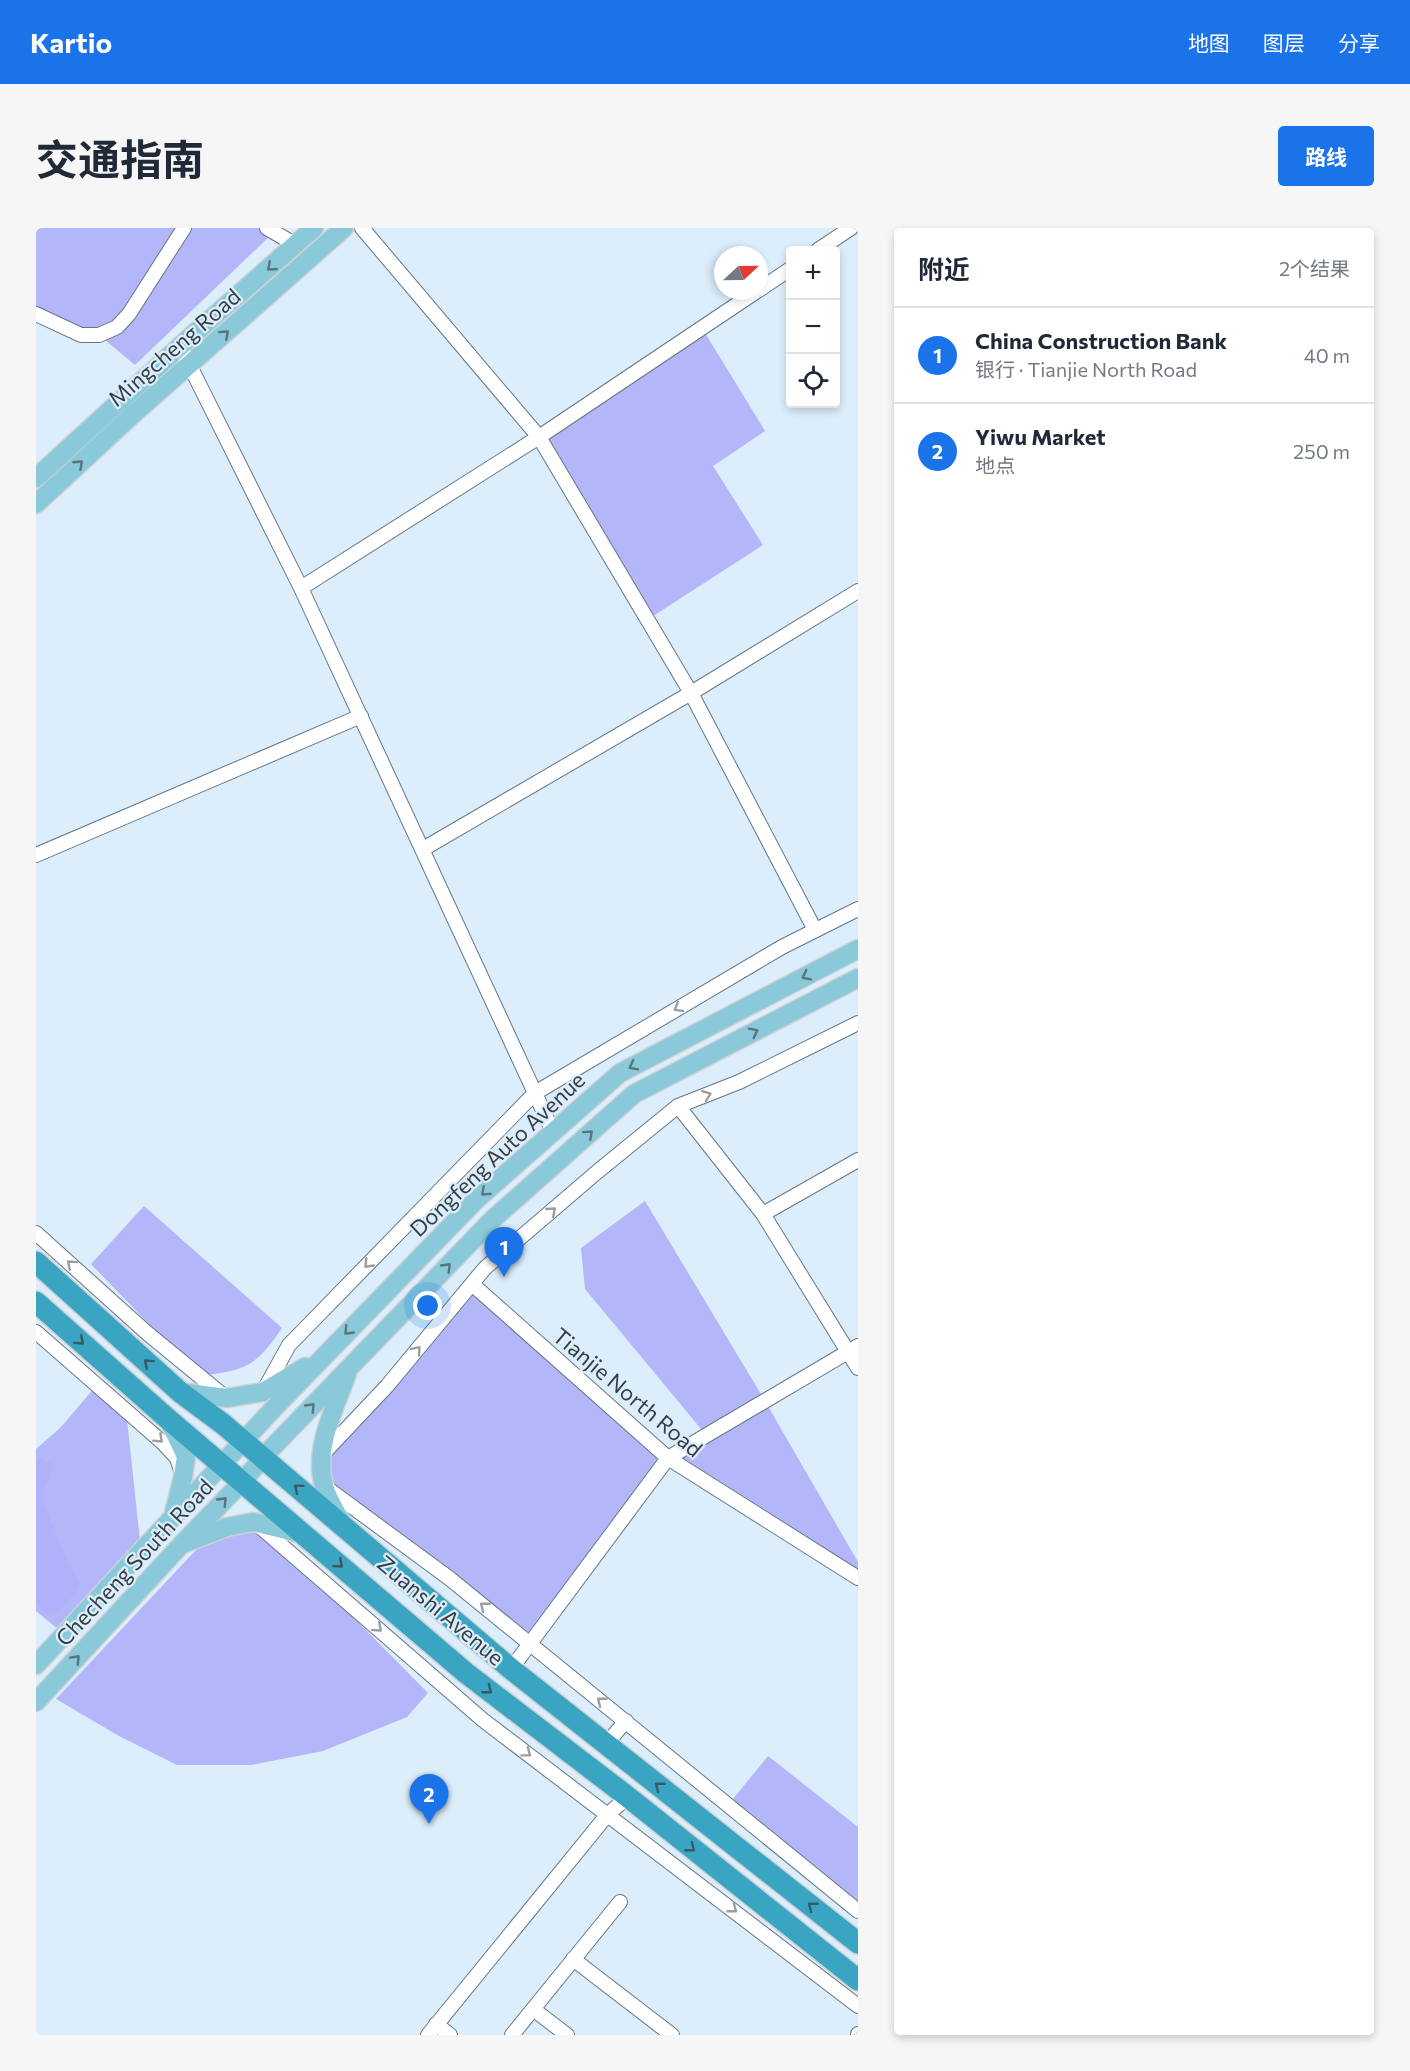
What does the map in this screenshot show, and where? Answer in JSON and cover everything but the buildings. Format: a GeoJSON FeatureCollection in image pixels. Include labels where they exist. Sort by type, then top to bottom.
{"type":"FeatureCollection","features":[{"type":"Feature","properties":{"kind":"highway","name":"Zuanshi Avenue"},"geometry":{"type":"LineString","coordinates":[[39,1263],[180,1392],[243,1441],[511,1669],[858,1943]]}},
{"type":"Feature","properties":{"kind":"highway","name":"Zuanshi Avenue"},"geometry":{"type":"LineString","coordinates":[[36,1302],[168,1419],[459,1667],[628,1797],[858,1980]]}},
{"type":"Feature","properties":{"kind":"main road","name":"Mingcheng Road"},"geometry":{"type":"LineString","coordinates":[[36,478],[180,346],[315,228]]}},
{"type":"Feature","properties":{"kind":"main road","name":"Mingcheng Road"},"geometry":{"type":"LineString","coordinates":[[36,504],[344,228]]}},
{"type":"Feature","properties":{"kind":"main road","name":"Dongfeng Auto Avenue"},"geometry":{"type":"LineString","coordinates":[[222,1464],[476,1200],[620,1073],[858,949]]}},
{"type":"Feature","properties":{"kind":"main road","name":"Dongfeng Auto Avenue"},"geometry":{"type":"LineString","coordinates":[[243,1481],[262,1458],[493,1219],[634,1094],[858,978]]}},
{"type":"Feature","properties":{"kind":"main road"},"geometry":{"type":"LineString","coordinates":[[180,1392],[227,1398],[263,1392],[327,1354]]}},
{"type":"Feature","properties":{"kind":"main road"},"geometry":{"type":"LineString","coordinates":[[346,1530],[324,1486],[321,1456],[326,1434],[350,1368]]}},
{"type":"Feature","properties":{"kind":"main road"},"geometry":{"type":"LineString","coordinates":[[168,1419],[186,1456],[173,1515]]}},
{"type":"Feature","properties":{"kind":"main road","name":"Checheng South Road"},"geometry":{"type":"LineString","coordinates":[[36,1665],[222,1464]]}},
{"type":"Feature","properties":{"kind":"main road","name":"Checheng South Road"},"geometry":{"type":"LineString","coordinates":[[36,1702],[243,1481]]}},
{"type":"Feature","properties":{"kind":"main road"},"geometry":{"type":"LineString","coordinates":[[181,1545],[227,1527],[253,1522],[305,1535]]}},
{"type":"Feature","properties":{"kind":"street"},"geometry":{"type":"LineString","coordinates":[[36,314],[81,334],[99,335],[117,327],[129,314],[184,228]]}},
{"type":"Feature","properties":{"kind":"street"},"geometry":{"type":"LineString","coordinates":[[267,228],[296,244]]}},
{"type":"Feature","properties":{"kind":"street"},"geometry":{"type":"LineString","coordinates":[[362,228],[539,437],[691,693],[815,930]]}},
{"type":"Feature","properties":{"kind":"street"},"geometry":{"type":"LineString","coordinates":[[824,246],[851,228]]}},
{"type":"Feature","properties":{"kind":"street"},"geometry":{"type":"LineString","coordinates":[[768,283],[786,272]]}},
{"type":"Feature","properties":{"kind":"street"},"geometry":{"type":"LineString","coordinates":[[301,588],[539,437],[743,300]]}},
{"type":"Feature","properties":{"kind":"street"},"geometry":{"type":"LineString","coordinates":[[180,346],[301,588],[553,1132]]}},
{"type":"Feature","properties":{"kind":"street"},"geometry":{"type":"LineString","coordinates":[[423,849],[691,693],[858,591]]}},
{"type":"Feature","properties":{"kind":"street"},"geometry":{"type":"LineString","coordinates":[[36,855],[361,716]]}},
{"type":"Feature","properties":{"kind":"street"},"geometry":{"type":"LineString","coordinates":[[263,1392],[290,1345],[535,1093],[782,947],[858,909]]}},
{"type":"Feature","properties":{"kind":"street"},"geometry":{"type":"LineString","coordinates":[[321,1456],[387,1386],[485,1268],[678,1106],[739,1082],[858,1023]]}},
{"type":"Feature","properties":{"kind":"street"},"geometry":{"type":"LineString","coordinates":[[678,1106],[763,1214],[853,1349],[858,1368]]}},
{"type":"Feature","properties":{"kind":"street"},"geometry":{"type":"LineString","coordinates":[[763,1214],[858,1160]]}},
{"type":"Feature","properties":{"kind":"street"},"geometry":{"type":"LineString","coordinates":[[36,1233],[147,1333],[227,1398]]}},
{"type":"Feature","properties":{"kind":"street","name":"Tianjie North Road"},"geometry":{"type":"LineString","coordinates":[[471,1284],[668,1458],[858,1578]]}},
{"type":"Feature","properties":{"kind":"street"},"geometry":{"type":"LineString","coordinates":[[36,1332],[162,1442],[177,1458],[183,1477]]}},
{"type":"Feature","properties":{"kind":"street"},"geometry":{"type":"LineString","coordinates":[[511,1669],[668,1458],[853,1349]]}},
{"type":"Feature","properties":{"kind":"street"},"geometry":{"type":"LineString","coordinates":[[324,1486],[449,1578],[858,1911]]}},
{"type":"Feature","properties":{"kind":"street"},"geometry":{"type":"LineString","coordinates":[[253,1522],[470,1709],[858,2006]]}},
{"type":"Feature","properties":{"kind":"street"},"geometry":{"type":"LineString","coordinates":[[459,1667],[470,1709]]}},
{"type":"Feature","properties":{"kind":"street"},"geometry":{"type":"LineString","coordinates":[[606,1744],[626,1721]]}},
{"type":"Feature","properties":{"kind":"street"},"geometry":{"type":"LineString","coordinates":[[450,2035],[432,2030],[608,1814],[628,1797]]}},
{"type":"Feature","properties":{"kind":"street"},"geometry":{"type":"LineString","coordinates":[[757,1863],[773,1842]]}},
{"type":"Feature","properties":{"kind":"street"},"geometry":{"type":"LineString","coordinates":[[512,2035],[620,1902]]}},
{"type":"Feature","properties":{"kind":"street"},"geometry":{"type":"LineString","coordinates":[[573,1959],[672,2035]]}},
{"type":"Feature","properties":{"kind":"street"},"geometry":{"type":"LineString","coordinates":[[533,2009],[567,2035]]}},
{"type":"Feature","properties":{"kind":"shaded area"},"geometry":{"type":"Polygon","coordinates":[[[36,228],[267,228],[274,232],[135,365],[99,335],[36,314],[36,228]]]}},
{"type":"Feature","properties":{"kind":"shaded area"},"geometry":{"type":"Polygon","coordinates":[[[702,328],[765,431],[713,466],[763,545],[647,620],[539,437],[702,328]]]}},
{"type":"Feature","properties":{"kind":"shaded area"},"geometry":{"type":"Polygon","coordinates":[[[645,1201],[858,1562],[858,1578],[668,1458],[706,1435],[585,1289],[581,1248],[645,1201]]]}},
{"type":"Feature","properties":{"kind":"shaded area"},"geometry":{"type":"Polygon","coordinates":[[[144,1206],[282,1328],[264,1352],[248,1365],[228,1372],[199,1376],[91,1264],[144,1206]]]}},
{"type":"Feature","properties":{"kind":"shaded area"},"geometry":{"type":"Polygon","coordinates":[[[472,1284],[668,1458],[530,1643],[324,1486],[321,1456],[472,1284]]]}},
{"type":"Feature","properties":{"kind":"shaded area"},"geometry":{"type":"Polygon","coordinates":[[[97,1385],[126,1410],[141,1550],[64,1634],[36,1611],[36,1449],[60,1428],[97,1385]]]}},
{"type":"Feature","properties":{"kind":"shaded area"},"geometry":{"type":"Polygon","coordinates":[[[36,1459],[53,1464],[51,1479],[46,1482],[42,1499],[69,1565],[80,1583],[64,1606],[50,1615],[36,1603],[36,1459]]]}},
{"type":"Feature","properties":{"kind":"shaded area"},"geometry":{"type":"Polygon","coordinates":[[[253,1522],[281,1544],[428,1693],[407,1717],[323,1751],[251,1765],[177,1765],[119,1736],[56,1699],[212,1533],[253,1522]]]}},
{"type":"Feature","properties":{"kind":"shaded area"},"geometry":{"type":"Polygon","coordinates":[[[768,1756],[858,1827],[858,1909],[728,1805],[768,1756]]]}},
{"type":"Feature","properties":{"kind":"place","name":"China Construction Bank"},"geometry":{"type":"Point","coordinates":[504,1277]}},
{"type":"Feature","properties":{"kind":"place","name":"Yiwu Market"},"geometry":{"type":"Point","coordinates":[429,1824]}}]}
